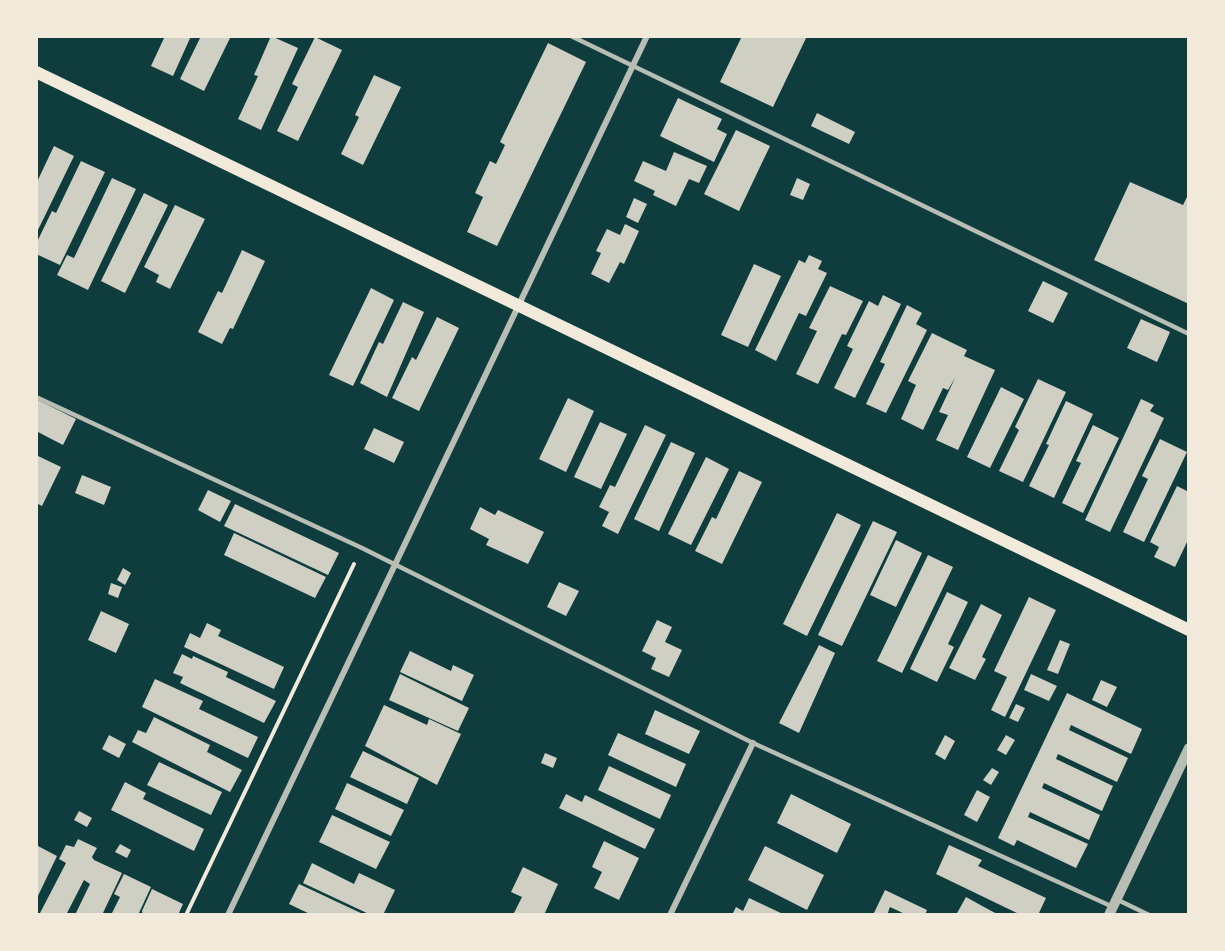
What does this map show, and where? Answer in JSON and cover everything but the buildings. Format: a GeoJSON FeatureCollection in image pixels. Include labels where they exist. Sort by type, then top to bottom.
{"type":"FeatureCollection","features":[{"type":"Feature","properties":{"kind":"main road"},"geometry":{"type":"LineString","coordinates":[[36,72],[1189,630]]}},
{"type":"Feature","properties":{"kind":"street"},"geometry":{"type":"LineString","coordinates":[[228,915],[647,36]]}},
{"type":"Feature","properties":{"kind":"street"},"geometry":{"type":"LineString","coordinates":[[670,915],[753,743]]}},
{"type":"Feature","properties":{"kind":"street"},"geometry":{"type":"LineString","coordinates":[[1113,907],[1189,748]]}},
{"type":"Feature","properties":{"kind":"lane"},"geometry":{"type":"LineString","coordinates":[[572,36],[1189,334]]}},
{"type":"Feature","properties":{"kind":"lane"},"geometry":{"type":"LineString","coordinates":[[36,397],[362,548],[753,743],[1113,907],[1149,915]]}},
{"type":"Feature","properties":{"kind":"path"},"geometry":{"type":"LineString","coordinates":[[186,915],[362,548]]}}]}
